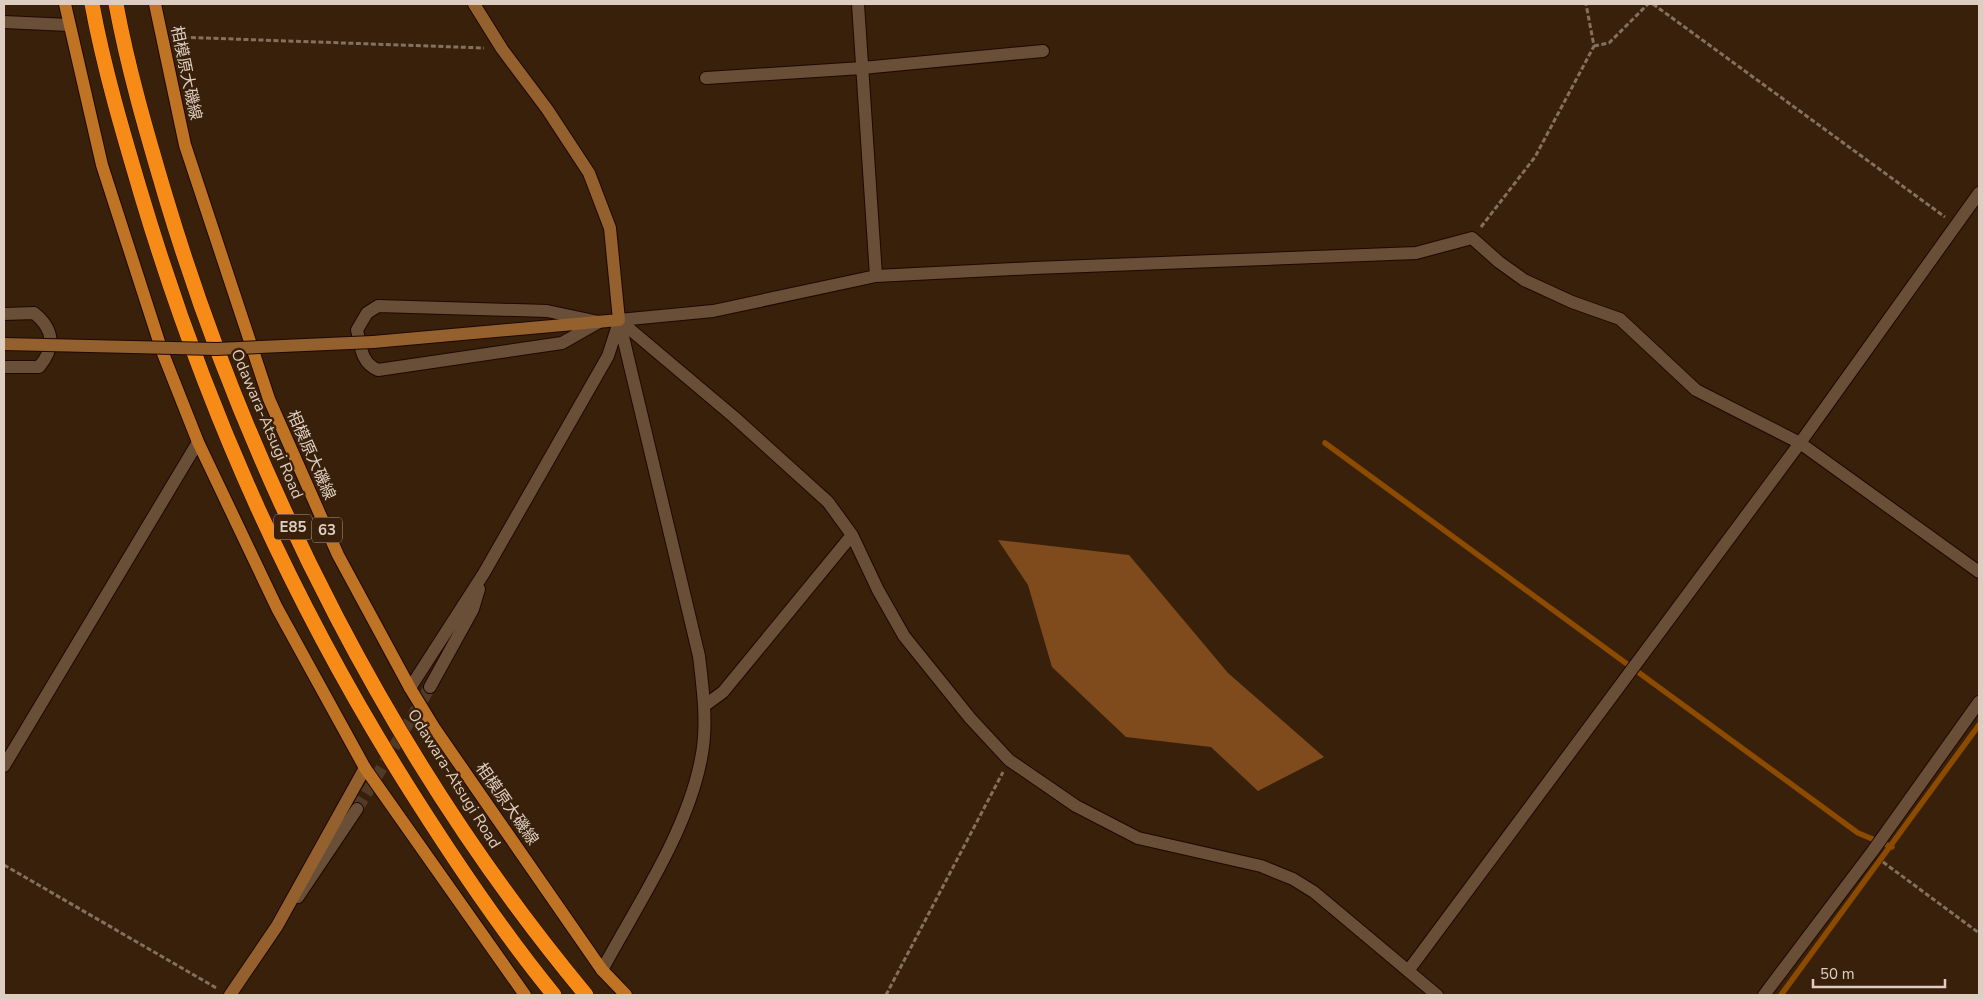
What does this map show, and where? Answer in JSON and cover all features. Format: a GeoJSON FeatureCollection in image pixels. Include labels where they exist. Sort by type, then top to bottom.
{"type":"FeatureCollection","features":[{"type":"Feature","properties":{"kind":"highway","name":"E85"},"geometry":{"type":"LineString","coordinates":[[92,4],[127,146],[158,251],[199,370],[241,474],[301,602],[378,740],[454,859],[554,995]]}},
{"type":"Feature","properties":{"kind":"highway","name":"Odawara-Atsugi Road"},"geometry":{"type":"LineString","coordinates":[[116,4],[122,37],[149,142],[181,246],[221,363],[263,465],[322,590],[394,720],[472,844],[586,995]]}},
{"type":"Feature","properties":{"kind":"main road"},"geometry":{"type":"LineString","coordinates":[[65,4],[102,165],[162,350],[198,442],[276,608],[365,768],[525,995]]}},
{"type":"Feature","properties":{"kind":"main road","name":"相模原大磯線"},"geometry":{"type":"LineString","coordinates":[[155,4],[185,145],[269,398],[338,555],[410,688],[435,728],[602,970],[626,995]]}},
{"type":"Feature","properties":{"kind":"street"},"geometry":{"type":"LineString","coordinates":[[474,4],[502,49],[546,109],[589,173],[610,228],[619,320],[699,656],[704,706],[702,759],[685,812],[602,970]]}},
{"type":"Feature","properties":{"kind":"street"},"geometry":{"type":"LineString","coordinates":[[858,4],[876,276]]}},
{"type":"Feature","properties":{"kind":"street"},"geometry":{"type":"LineString","coordinates":[[4,22],[69,25]]}},
{"type":"Feature","properties":{"kind":"street"},"geometry":{"type":"LineString","coordinates":[[706,78],[862,68],[1043,51]]}},
{"type":"Feature","properties":{"kind":"street"},"geometry":{"type":"LineString","coordinates":[[1408,971],[1800,443],[1979,193]]}},
{"type":"Feature","properties":{"kind":"street"},"geometry":{"type":"LineString","coordinates":[[4,344],[216,349],[373,342],[713,311],[876,276],[1416,253],[1472,238],[1499,262],[1524,280],[1572,302],[1620,319],[1696,390],[1800,443],[1979,572]]}},
{"type":"Feature","properties":{"kind":"street"},"geometry":{"type":"LineString","coordinates":[[378,306],[547,311],[599,322],[562,343],[378,370],[368,366],[357,330],[367,313],[378,306]]}},
{"type":"Feature","properties":{"kind":"street"},"geometry":{"type":"LineString","coordinates":[[4,314],[34,313],[48,328],[49,347],[47,357],[39,367],[4,367]]}},
{"type":"Feature","properties":{"kind":"street"},"geometry":{"type":"LineString","coordinates":[[619,320],[734,417],[828,502],[852,535],[878,590],[904,636],[970,718],[1009,760],[1076,806],[1138,838],[1260,866],[1293,879],[1314,892],[1437,995]]}},
{"type":"Feature","properties":{"kind":"street"},"geometry":{"type":"LineString","coordinates":[[410,688],[484,573],[608,356],[619,320]]}},
{"type":"Feature","properties":{"kind":"street"},"geometry":{"type":"LineString","coordinates":[[49,347],[162,350]]}},
{"type":"Feature","properties":{"kind":"street"},"geometry":{"type":"LineString","coordinates":[[4,766],[198,442]]}},
{"type":"Feature","properties":{"kind":"street"},"geometry":{"type":"LineString","coordinates":[[704,706],[723,692],[852,535]]}},
{"type":"Feature","properties":{"kind":"street"},"geometry":{"type":"LineString","coordinates":[[430,687],[473,608],[484,573]]}},
{"type":"Feature","properties":{"kind":"street"},"geometry":{"type":"LineString","coordinates":[[1764,995],[1872,852],[1979,702]]}},
{"type":"Feature","properties":{"kind":"street"},"geometry":{"type":"LineString","coordinates":[[277,926],[365,768]]}},
{"type":"Feature","properties":{"kind":"street"},"geometry":{"type":"LineString","coordinates":[[226,993],[277,926],[357,809]]}},
{"type":"Feature","properties":{"kind":"path"},"geometry":{"type":"LineString","coordinates":[[1472,238],[1535,158],[1594,46],[1586,4]]}},
{"type":"Feature","properties":{"kind":"path"},"geometry":{"type":"LineString","coordinates":[[1594,46],[1609,43],[1648,4]]}},
{"type":"Feature","properties":{"kind":"path"},"geometry":{"type":"LineString","coordinates":[[1653,4],[1956,224]]}},
{"type":"Feature","properties":{"kind":"path"},"geometry":{"type":"LineString","coordinates":[[162,36],[502,49]]}},
{"type":"Feature","properties":{"kind":"path"},"geometry":{"type":"LineString","coordinates":[[886,995],[1009,760]]}},
{"type":"Feature","properties":{"kind":"path"},"geometry":{"type":"LineString","coordinates":[[4,865],[226,993]]}},
{"type":"Feature","properties":{"kind":"path"},"geometry":{"type":"LineString","coordinates":[[1893,869],[1979,933]]}},
{"type":"Feature","properties":{"kind":"shaded area"},"geometry":{"type":"Polygon","coordinates":[[[998,540],[1129,555],[1228,673],[1324,757],[1258,791],[1211,747],[1126,737],[1052,667],[1028,585],[998,540]]]}},
{"type":"Feature","properties":{"kind":"waterway"},"geometry":{"type":"LineString","coordinates":[[1325,443],[1858,833],[1892,847]]}},
{"type":"Feature","properties":{"kind":"waterway"},"geometry":{"type":"LineString","coordinates":[[1781,995],[1979,725]]}},
{"type":"Feature","properties":{"kind":"tunnel"},"geometry":{"type":"LineString","coordinates":[[357,809],[430,687]]}}]}
